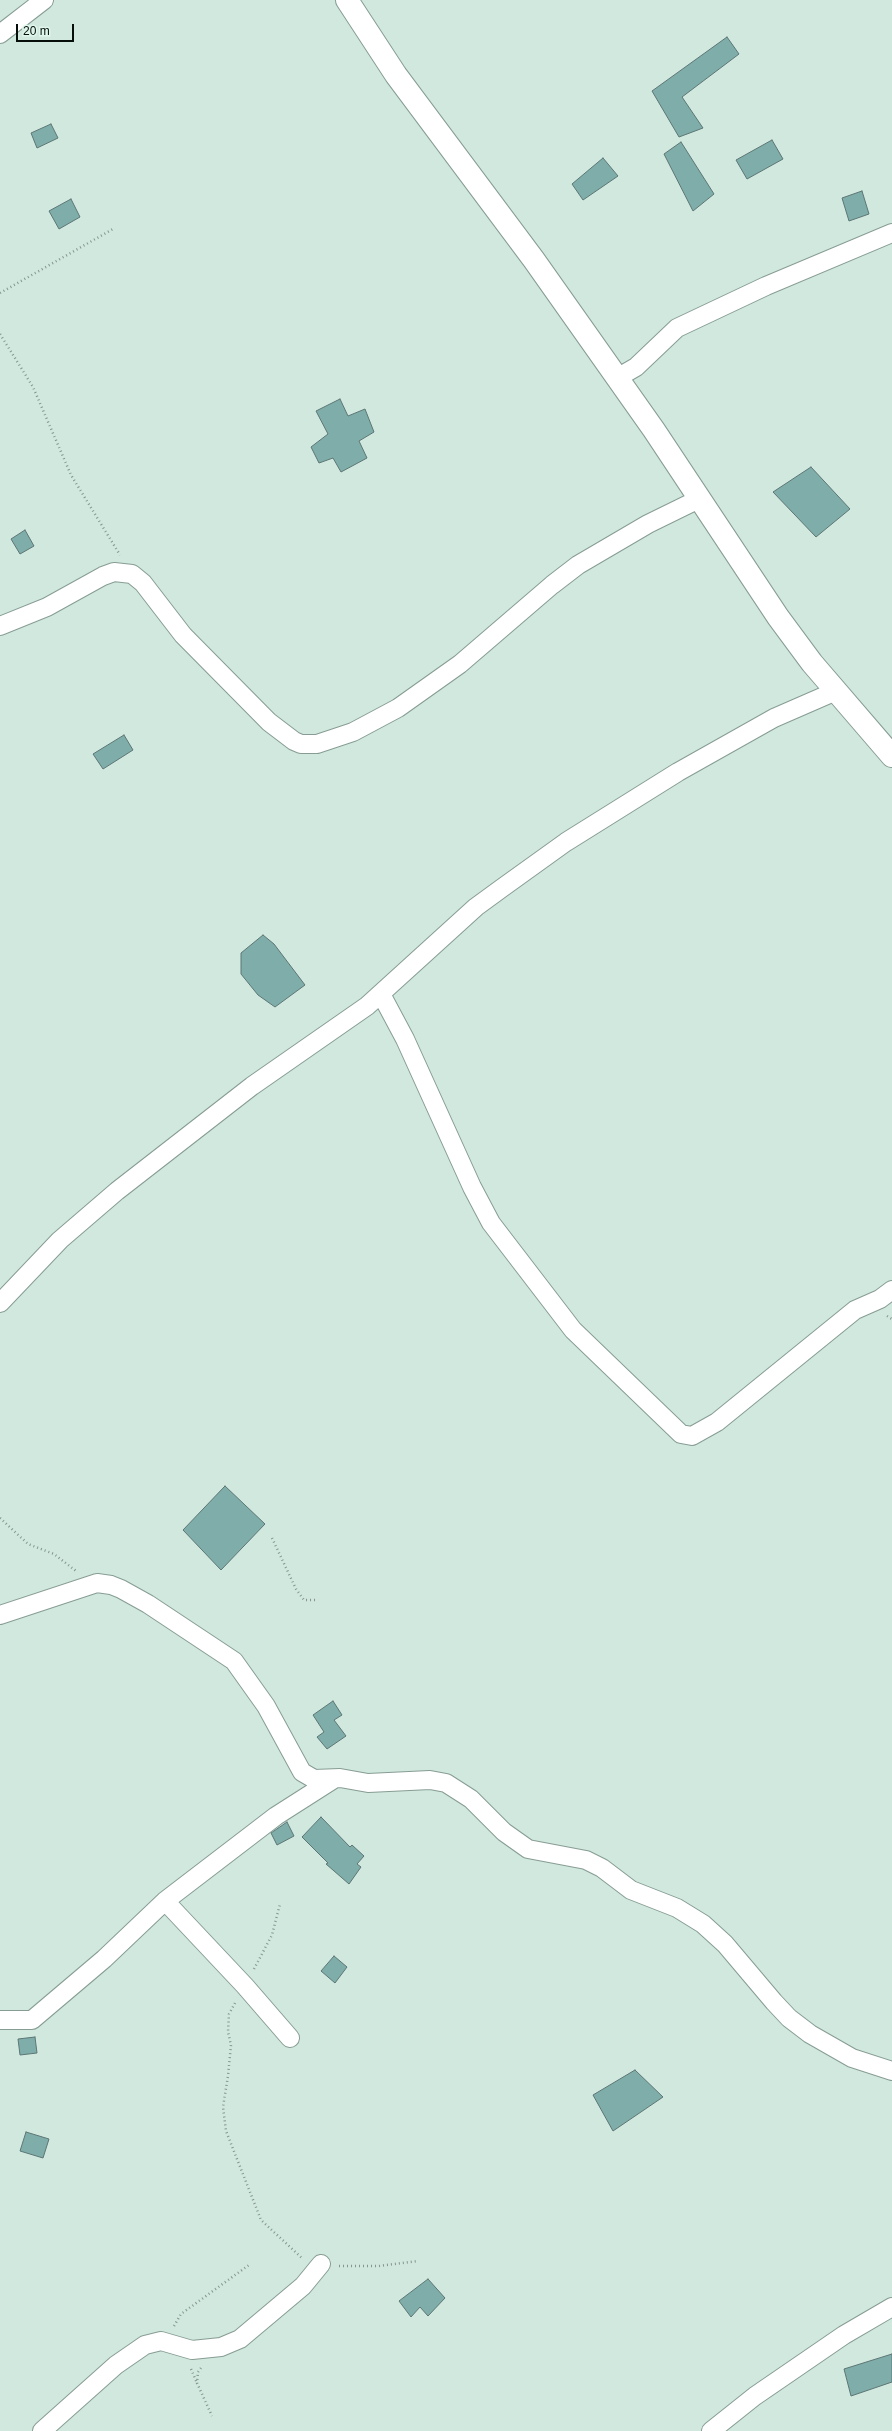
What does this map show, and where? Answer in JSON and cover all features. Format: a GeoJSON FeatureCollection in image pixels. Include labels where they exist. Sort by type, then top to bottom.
{"type":"FeatureCollection","features":[{"type":"Feature","properties":{"kind":"street"},"geometry":{"type":"LineString","coordinates":[[0,34],[44,0]]}},
{"type":"Feature","properties":{"kind":"street"},"geometry":{"type":"LineString","coordinates":[[347,0],[396,75],[534,260],[618,378],[778,617],[812,663],[892,756]]}},
{"type":"Feature","properties":{"kind":"street"},"geometry":{"type":"LineString","coordinates":[[618,378],[636,367],[677,328],[766,286],[892,233]]}},
{"type":"Feature","properties":{"kind":"street"},"geometry":{"type":"LineString","coordinates":[[0,626],[47,608],[103,576],[114,572],[132,574],[142,583],[183,635],[269,722],[294,741],[301,744],[317,744],[353,732],[398,708],[460,664],[552,585],[578,565],[648,524],[700,499]]}},
{"type":"Feature","properties":{"kind":"street"},"geometry":{"type":"LineString","coordinates":[[0,1303],[60,1240],[116,1191],[222,1108],[367,1006],[476,907],[566,842],[678,772],[749,731],[836,691]]}},
{"type":"Feature","properties":{"kind":"street"},"geometry":{"type":"LineString","coordinates":[[381,994],[405,1039],[472,1187],[491,1223],[573,1330],[681,1434],[692,1436],[717,1422],[851,1313],[862,1306],[880,1299],[892,1290]]}},
{"type":"Feature","properties":{"kind":"street"},"geometry":{"type":"LineString","coordinates":[[0,1615],[93,1585],[111,1585],[134,1596],[234,1661],[266,1706],[302,1772],[314,1779],[339,1775],[368,1783],[430,1780],[446,1783],[456,1788],[509,1836],[528,1849],[586,1860],[602,1868],[631,1890],[677,1908],[703,1924],[725,1944],[774,2002],[805,2030],[852,2058],[892,2071]]}},
{"type":"Feature","properties":{"kind":"street"},"geometry":{"type":"LineString","coordinates":[[0,2020],[32,2020],[104,1959],[165,1901],[276,1816],[339,1775]]}},
{"type":"Feature","properties":{"kind":"street"},"geometry":{"type":"LineString","coordinates":[[165,1901],[245,1986],[290,2038]]}},
{"type":"Feature","properties":{"kind":"street"},"geometry":{"type":"LineString","coordinates":[[42,2431],[116,2365],[145,2345],[161,2340],[192,2350],[217,2347],[240,2339],[303,2286],[321,2264]]}},
{"type":"Feature","properties":{"kind":"street"},"geometry":{"type":"LineString","coordinates":[[711,2431],[755,2396],[844,2335],[892,2307]]}},
{"type":"Feature","properties":{"kind":"path"},"geometry":{"type":"LineString","coordinates":[[0,293],[113,229]]}},
{"type":"Feature","properties":{"kind":"path"},"geometry":{"type":"LineString","coordinates":[[0,334],[33,387],[70,475],[132,574]]}},
{"type":"Feature","properties":{"kind":"path"},"geometry":{"type":"LineString","coordinates":[[0,1518],[28,1544],[54,1554],[93,1585]]}},
{"type":"Feature","properties":{"kind":"path"},"geometry":{"type":"LineString","coordinates":[[272,1538],[296,1589],[304,1600],[316,1600]]}},
{"type":"Feature","properties":{"kind":"path"},"geometry":{"type":"LineString","coordinates":[[280,1904],[272,1935],[229,2014],[228,2032],[231,2045],[228,2076],[222,2107],[226,2131],[262,2220],[302,2258],[331,2266],[379,2266],[418,2261]]}},
{"type":"Feature","properties":{"kind":"path"},"geometry":{"type":"LineString","coordinates":[[212,2416],[173,2329],[181,2314],[248,2265]]}},
{"type":"Feature","properties":{"kind":"path"},"geometry":{"type":"LineString","coordinates":[[197,2383],[198,2372],[217,2347]]}},
{"type":"Feature","properties":{"kind":"building"},"geometry":{"type":"Polygon","coordinates":[[[727,37],[739,54],[682,97],[703,128],[679,137],[652,91],[727,37]]]}},
{"type":"Feature","properties":{"kind":"building"},"geometry":{"type":"Polygon","coordinates":[[[51,124],[58,138],[37,148],[31,133],[51,124]]]}},
{"type":"Feature","properties":{"kind":"building"},"geometry":{"type":"Polygon","coordinates":[[[772,140],[783,159],[747,179],[736,160],[772,140]]]}},
{"type":"Feature","properties":{"kind":"building"},"geometry":{"type":"Polygon","coordinates":[[[681,142],[714,194],[693,211],[664,154],[681,142]]]}},
{"type":"Feature","properties":{"kind":"building"},"geometry":{"type":"Polygon","coordinates":[[[603,158],[618,176],[583,200],[572,184],[603,158]]]}},
{"type":"Feature","properties":{"kind":"building"},"geometry":{"type":"Polygon","coordinates":[[[862,191],[869,214],[849,221],[842,198],[862,191]]]}},
{"type":"Feature","properties":{"kind":"building"},"geometry":{"type":"Polygon","coordinates":[[[71,199],[80,217],[59,229],[49,211],[71,199]]]}},
{"type":"Feature","properties":{"kind":"building"},"geometry":{"type":"Polygon","coordinates":[[[340,399],[348,416],[365,409],[374,432],[359,441],[367,458],[341,472],[333,458],[319,463],[311,447],[328,434],[316,411],[340,399]]]}},
{"type":"Feature","properties":{"kind":"building"},"geometry":{"type":"Polygon","coordinates":[[[811,467],[850,509],[816,537],[773,492],[811,467]]]}},
{"type":"Feature","properties":{"kind":"building"},"geometry":{"type":"Polygon","coordinates":[[[25,530],[34,546],[20,554],[11,539],[25,530]]]}},
{"type":"Feature","properties":{"kind":"building"},"geometry":{"type":"Polygon","coordinates":[[[124,735],[133,750],[103,769],[93,754],[124,735]]]}},
{"type":"Feature","properties":{"kind":"building"},"geometry":{"type":"Polygon","coordinates":[[[263,935],[274,944],[305,985],[275,1007],[258,995],[241,974],[241,953],[263,935]]]}},
{"type":"Feature","properties":{"kind":"building"},"geometry":{"type":"Polygon","coordinates":[[[225,1486],[265,1524],[221,1570],[183,1530],[225,1486]]]}},
{"type":"Feature","properties":{"kind":"building"},"geometry":{"type":"Polygon","coordinates":[[[333,1701],[342,1715],[334,1720],[346,1736],[327,1749],[317,1737],[324,1732],[313,1715],[333,1701]]]}},
{"type":"Feature","properties":{"kind":"building"},"geometry":{"type":"Polygon","coordinates":[[[321,1817],[350,1847],[352,1845],[364,1856],[357,1864],[361,1867],[349,1884],[326,1864],[328,1863],[302,1837],[321,1817]]]}},
{"type":"Feature","properties":{"kind":"building"},"geometry":{"type":"Polygon","coordinates":[[[287,1822],[294,1836],[277,1845],[271,1833],[287,1822]]]}},
{"type":"Feature","properties":{"kind":"building"},"geometry":{"type":"Polygon","coordinates":[[[334,1956],[347,1967],[335,1983],[321,1971],[334,1956]]]}},
{"type":"Feature","properties":{"kind":"building"},"geometry":{"type":"Polygon","coordinates":[[[35,2037],[37,2053],[20,2055],[18,2039],[35,2037]]]}},
{"type":"Feature","properties":{"kind":"building"},"geometry":{"type":"Polygon","coordinates":[[[635,2070],[663,2097],[613,2131],[593,2095],[635,2070]]]}},
{"type":"Feature","properties":{"kind":"building"},"geometry":{"type":"Polygon","coordinates":[[[26,2132],[49,2139],[43,2158],[20,2151],[26,2132]]]}},
{"type":"Feature","properties":{"kind":"building"},"geometry":{"type":"Polygon","coordinates":[[[428,2279],[445,2298],[428,2316],[420,2307],[411,2317],[399,2301],[428,2279]]]}},
{"type":"Feature","properties":{"kind":"building"},"geometry":{"type":"Polygon","coordinates":[[[892,2354],[892,2382],[851,2396],[844,2369],[892,2354]]]}}]}
